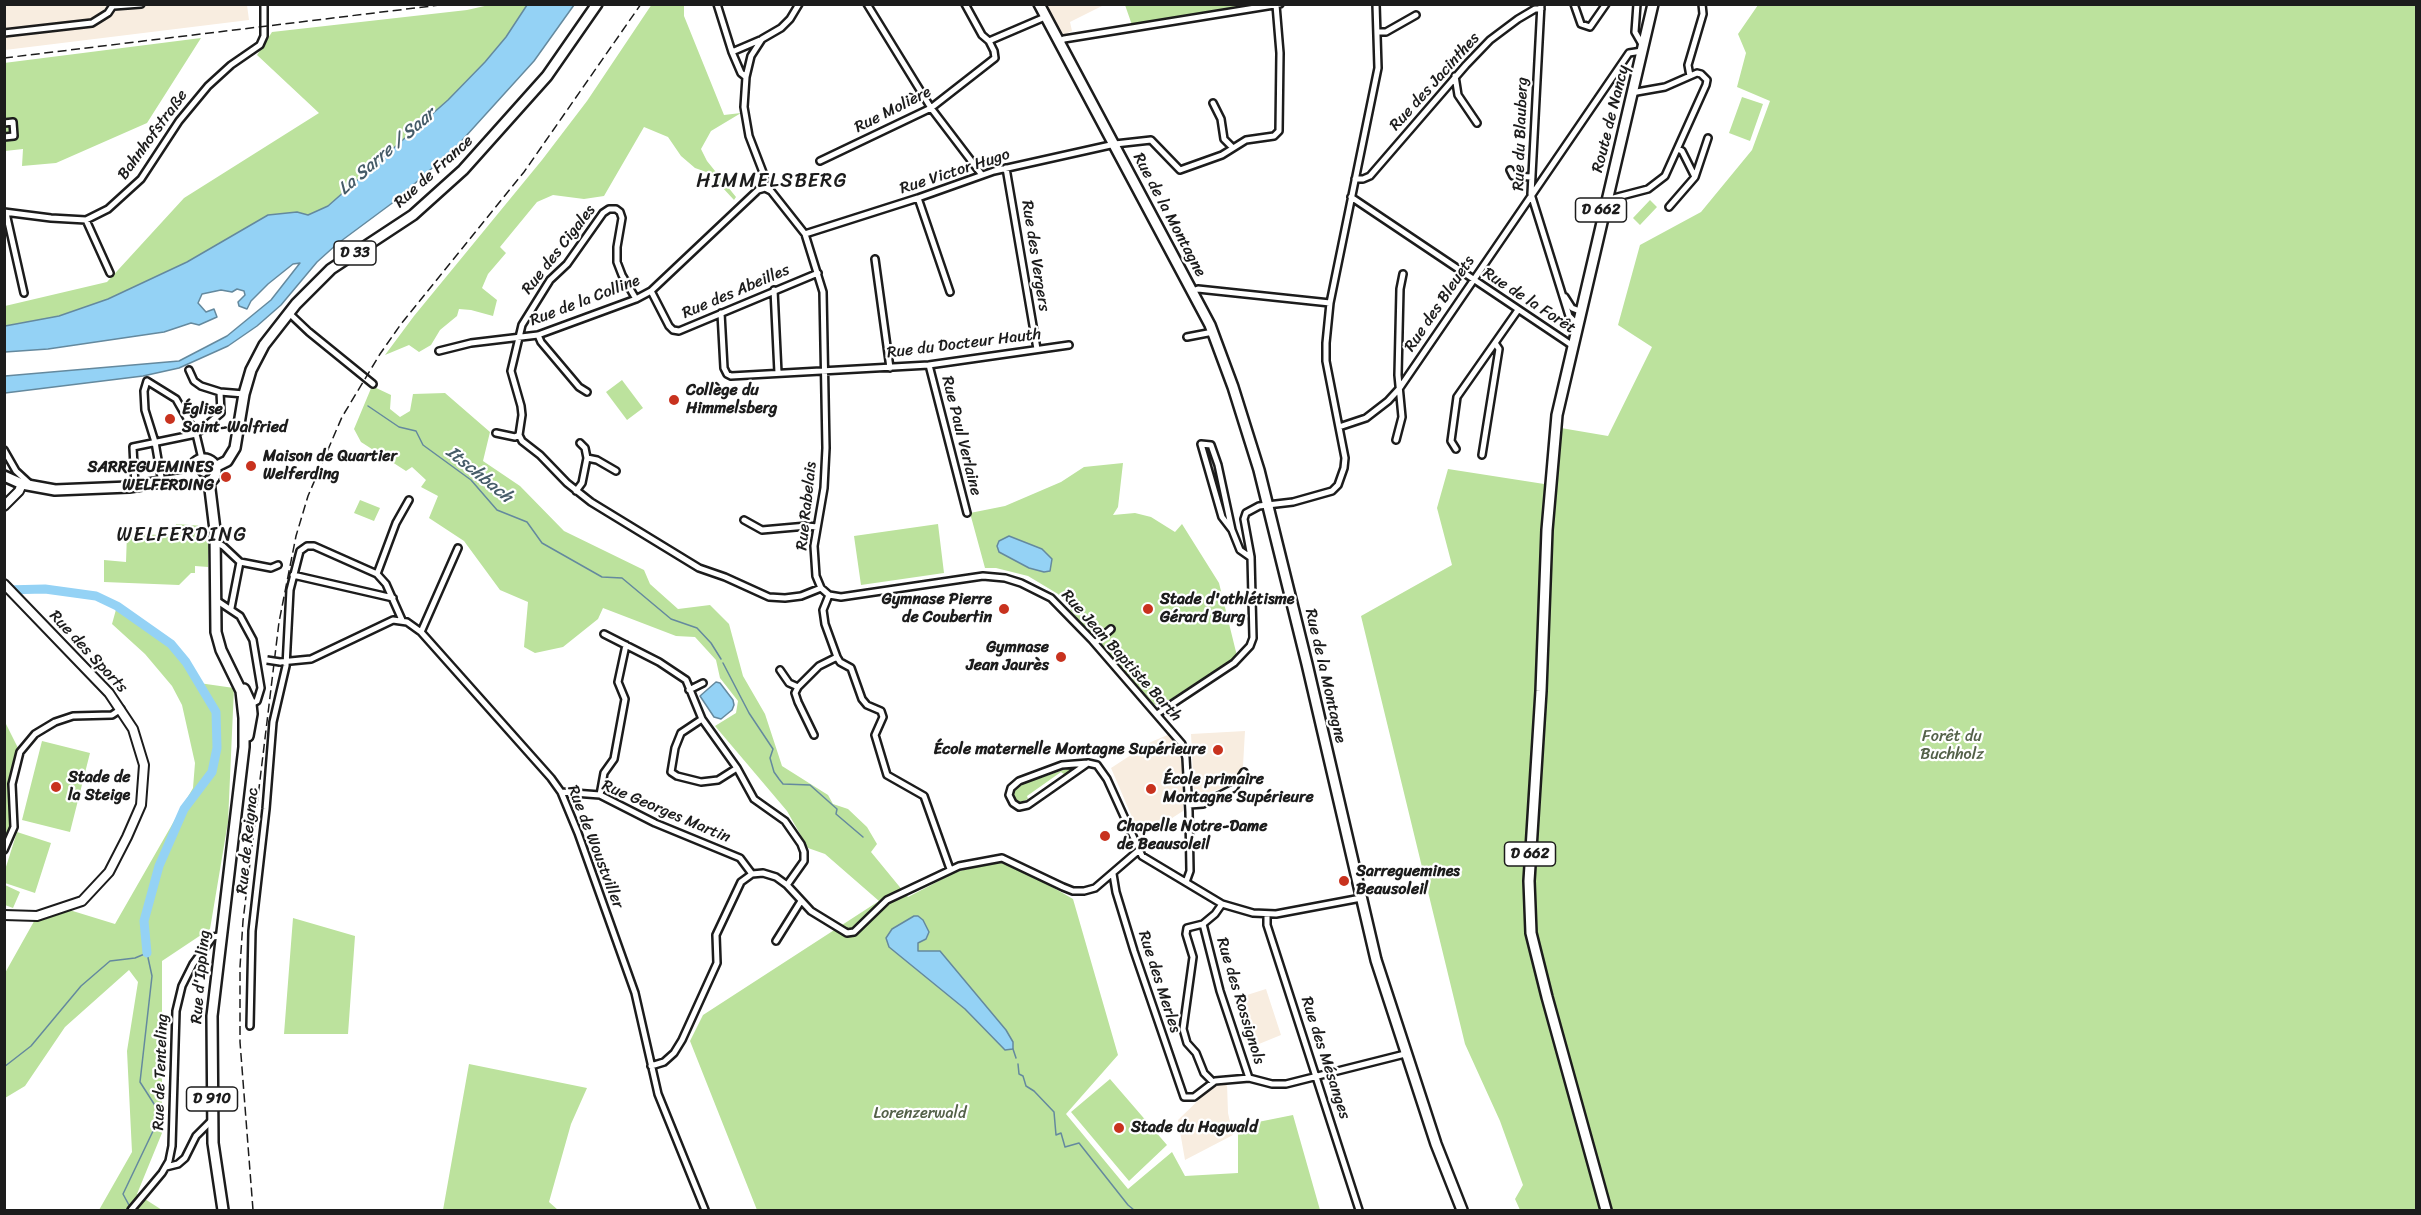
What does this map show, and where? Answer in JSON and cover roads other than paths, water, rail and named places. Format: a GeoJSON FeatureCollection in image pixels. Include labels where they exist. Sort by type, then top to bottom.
{"type":"FeatureCollection","features":[{"type":"Feature","properties":{"kind":"main road","name":"D 33"},"geometry":{"type":"LineString","coordinates":[[549,73],[591,4]]}},
{"type":"Feature","properties":{"kind":"main road","name":"Rue de France"},"geometry":{"type":"LineString","coordinates":[[215,467],[227,461],[235,448],[244,394],[251,370],[264,345],[290,313],[323,275],[405,220],[452,181],[504,126],[549,73],[597,4]]}},
{"type":"Feature","properties":{"kind":"main road","name":"Rue de la Montagne"},"geometry":{"type":"LineString","coordinates":[[1039,4],[1213,332],[1233,387],[1268,506],[1376,960],[1405,1054],[1462,1210]]}},
{"type":"Feature","properties":{"kind":"main road","name":"Route de Nancy"},"geometry":{"type":"LineString","coordinates":[[1606,1210],[1546,997],[1531,933],[1529,881],[1541,691],[1550,488],[1557,415],[1571,345],[1652,4]]}},
{"type":"Feature","properties":{"kind":"main road"},"geometry":{"type":"LineString","coordinates":[[4,476],[27,485],[55,490],[135,486],[193,477],[200,482],[209,481],[215,475],[215,467],[211,461],[202,459],[193,466],[193,477]]}},
{"type":"Feature","properties":{"kind":"main road","name":"Rue d'Ippling"},"geometry":{"type":"LineString","coordinates":[[209,481],[212,491],[215,543],[218,640],[247,705],[251,724],[244,747],[219,936],[212,1016],[215,1165],[223,1210]]}},
{"type":"Feature","properties":{"kind":"street"},"geometry":{"type":"LineString","coordinates":[[4,33],[92,23],[101,19],[114,5],[141,4]]}},
{"type":"Feature","properties":{"kind":"street","name":"Bahnhofstraße"},"geometry":{"type":"LineString","coordinates":[[86,220],[108,209],[136,186],[198,96],[231,65],[256,49],[264,36],[264,4]]}},
{"type":"Feature","properties":{"kind":"street"},"geometry":{"type":"LineString","coordinates":[[717,4],[732,52],[741,73],[746,77]]}},
{"type":"Feature","properties":{"kind":"street"},"geometry":{"type":"LineString","coordinates":[[732,52],[781,28],[799,4]]}},
{"type":"Feature","properties":{"kind":"street"},"geometry":{"type":"LineString","coordinates":[[867,4],[931,108],[982,175]]}},
{"type":"Feature","properties":{"kind":"street"},"geometry":{"type":"LineString","coordinates":[[965,4],[982,35],[988,41],[1045,17]]}},
{"type":"Feature","properties":{"kind":"street"},"geometry":{"type":"LineString","coordinates":[[1157,714],[1234,663],[1250,646],[1253,638],[1251,557],[1246,513],[1259,506],[1268,506],[1332,491],[1338,485],[1344,468],[1345,458],[1326,360],[1330,303],[1378,68],[1376,4]]}},
{"type":"Feature","properties":{"kind":"street"},"geometry":{"type":"LineString","coordinates":[[1574,4],[1581,24],[1590,27],[1606,4]]}},
{"type":"Feature","properties":{"kind":"street"},"geometry":{"type":"LineString","coordinates":[[1637,4],[1635,32],[1642,48]]}},
{"type":"Feature","properties":{"kind":"street"},"geometry":{"type":"LineString","coordinates":[[1690,76],[1688,65],[1703,15],[1702,4]]}},
{"type":"Feature","properties":{"kind":"street"},"geometry":{"type":"LineString","coordinates":[[1059,42],[1064,39],[1278,5],[1279,131],[1274,136],[1246,140],[1232,147],[1224,139],[1221,119],[1213,103]]}},
{"type":"Feature","properties":{"kind":"street","name":"Rue des Jacinthes"},"geometry":{"type":"LineString","coordinates":[[1355,179],[1370,176],[1478,52],[1502,30],[1541,7]]}},
{"type":"Feature","properties":{"kind":"street","name":"Rue du Blauberg"},"geometry":{"type":"LineString","coordinates":[[1541,7],[1531,194],[1569,316],[1576,324]]}},
{"type":"Feature","properties":{"kind":"street"},"geometry":{"type":"LineString","coordinates":[[1378,32],[1386,32],[1416,15]]}},
{"type":"Feature","properties":{"kind":"street"},"geometry":{"type":"LineString","coordinates":[[762,39],[751,56],[746,77],[744,106],[749,136],[764,175],[765,188]]}},
{"type":"Feature","properties":{"kind":"street","name":"Rue Molière"},"geometry":{"type":"LineString","coordinates":[[820,160],[931,108],[994,58],[994,51],[988,41]]}},
{"type":"Feature","properties":{"kind":"street"},"geometry":{"type":"LineString","coordinates":[[743,47],[751,56]]}},
{"type":"Feature","properties":{"kind":"street","name":"Rue des Bleuets"},"geometry":{"type":"LineString","coordinates":[[1339,427],[1366,418],[1399,389],[1629,53],[1642,48]]}},
{"type":"Feature","properties":{"kind":"street"},"geometry":{"type":"LineString","coordinates":[[1606,200],[1648,189],[1665,176],[1707,80],[1697,73],[1678,83],[1631,93]]}},
{"type":"Feature","properties":{"kind":"street"},"geometry":{"type":"LineString","coordinates":[[1455,76],[1458,95],[1477,123]]}},
{"type":"Feature","properties":{"kind":"street"},"geometry":{"type":"LineString","coordinates":[[4,123],[13,122],[14,136],[4,137]]}},
{"type":"Feature","properties":{"kind":"street"},"geometry":{"type":"LineString","coordinates":[[1669,207],[1695,177],[1708,138]]}},
{"type":"Feature","properties":{"kind":"street","name":"Rue Victor Hugo"},"geometry":{"type":"LineString","coordinates":[[805,234],[1006,168],[1115,144],[1151,140],[1180,170],[1203,164],[1232,147]]}},
{"type":"Feature","properties":{"kind":"street"},"geometry":{"type":"LineString","coordinates":[[1678,149],[1682,151],[1695,177]]}},
{"type":"Feature","properties":{"kind":"street","name":"Rue des Vergers"},"geometry":{"type":"LineString","coordinates":[[1006,168],[1036,349]]}},
{"type":"Feature","properties":{"kind":"street"},"geometry":{"type":"LineString","coordinates":[[1510,170],[1513,176],[1532,177]]}},
{"type":"Feature","properties":{"kind":"street"},"geometry":{"type":"LineString","coordinates":[[1532,170],[1536,174],[1544,175]]}},
{"type":"Feature","properties":{"kind":"street","name":"Rue Rabelais"},"geometry":{"type":"LineString","coordinates":[[765,188],[771,190],[805,234],[823,292],[826,372],[824,478],[815,556],[816,576],[820,588]]}},
{"type":"Feature","properties":{"kind":"street","name":"Rue de la Colline"},"geometry":{"type":"LineString","coordinates":[[439,351],[508,337],[519,339],[538,334],[636,299],[651,291],[758,190],[765,188]]}},
{"type":"Feature","properties":{"kind":"street","name":"Rue de la Forêt"},"geometry":{"type":"LineString","coordinates":[[1351,197],[1571,345]]}},
{"type":"Feature","properties":{"kind":"street"},"geometry":{"type":"LineString","coordinates":[[918,198],[950,292]]}},
{"type":"Feature","properties":{"kind":"street","name":"Rue des Cigales"},"geometry":{"type":"LineString","coordinates":[[519,339],[522,325],[544,289],[567,264],[603,213],[609,209],[616,209],[622,218],[617,262],[636,299]]}},
{"type":"Feature","properties":{"kind":"street"},"geometry":{"type":"LineString","coordinates":[[24,293],[5,212],[86,220],[110,273]]}},
{"type":"Feature","properties":{"kind":"street"},"geometry":{"type":"LineString","coordinates":[[875,259],[890,368]]}},
{"type":"Feature","properties":{"kind":"street","name":"Rue des Abeilles"},"geometry":{"type":"LineString","coordinates":[[651,291],[673,330],[679,331],[818,273]]}},
{"type":"Feature","properties":{"kind":"street"},"geometry":{"type":"LineString","coordinates":[[1396,440],[1402,417],[1399,389],[1400,289],[1403,274]]}},
{"type":"Feature","properties":{"kind":"street"},"geometry":{"type":"LineString","coordinates":[[1192,291],[1198,289],[1330,303]]}},
{"type":"Feature","properties":{"kind":"street"},"geometry":{"type":"LineString","coordinates":[[774,290],[778,373]]}},
{"type":"Feature","properties":{"kind":"street","name":"Rue du Blauberg"},"geometry":{"type":"LineString","coordinates":[[1564,296],[1572,308],[1579,311]]}},
{"type":"Feature","properties":{"kind":"street"},"geometry":{"type":"LineString","coordinates":[[1456,449],[1451,441],[1457,397],[1518,310]]}},
{"type":"Feature","properties":{"kind":"street"},"geometry":{"type":"LineString","coordinates":[[290,313],[351,368],[373,384]]}},
{"type":"Feature","properties":{"kind":"street","name":"Rue du Docteur Hauth"},"geometry":{"type":"LineString","coordinates":[[721,314],[726,374],[826,372],[929,365],[1069,345]]}},
{"type":"Feature","properties":{"kind":"street"},"geometry":{"type":"LineString","coordinates":[[1186,337],[1213,332]]}},
{"type":"Feature","properties":{"kind":"street"},"geometry":{"type":"LineString","coordinates":[[538,334],[541,342],[579,387],[587,392]]}},
{"type":"Feature","properties":{"kind":"street"},"geometry":{"type":"LineString","coordinates":[[519,339],[511,371],[522,415],[519,435],[522,441],[540,455],[576,491],[685,561],[753,592],[769,597],[785,598],[801,596],[820,588],[829,595],[823,610],[825,624],[837,657],[840,662],[850,668],[862,699],[867,705],[882,711],[883,717],[875,735],[887,775],[924,796],[950,869]]}},
{"type":"Feature","properties":{"kind":"street"},"geometry":{"type":"LineString","coordinates":[[1482,455],[1499,349],[1495,343]]}},
{"type":"Feature","properties":{"kind":"street","name":"Rue Paul Verlaine"},"geometry":{"type":"LineString","coordinates":[[929,365],[967,513]]}},
{"type":"Feature","properties":{"kind":"street"},"geometry":{"type":"LineString","coordinates":[[189,370],[194,381],[201,386],[220,392],[244,394]]}},
{"type":"Feature","properties":{"kind":"street"},"geometry":{"type":"LineString","coordinates":[[162,483],[157,450],[145,410],[144,396],[147,381],[176,399],[196,434],[202,459]]}},
{"type":"Feature","properties":{"kind":"street"},"geometry":{"type":"LineString","coordinates":[[135,486],[133,447],[196,434],[221,413],[220,392]]}},
{"type":"Feature","properties":{"kind":"street"},"geometry":{"type":"LineString","coordinates":[[496,433],[515,437],[519,435]]}},
{"type":"Feature","properties":{"kind":"street"},"geometry":{"type":"LineString","coordinates":[[576,491],[582,483],[587,458],[585,448],[580,443]]}},
{"type":"Feature","properties":{"kind":"street"},"geometry":{"type":"LineString","coordinates":[[1232,530],[1222,517],[1201,444],[1211,445],[1218,465],[1232,530],[1240,550],[1251,557]]}},
{"type":"Feature","properties":{"kind":"street"},"geometry":{"type":"LineString","coordinates":[[4,450],[27,485],[4,506]]}},
{"type":"Feature","properties":{"kind":"street"},"geometry":{"type":"LineString","coordinates":[[587,458],[597,460],[616,471]]}},
{"type":"Feature","properties":{"kind":"street"},"geometry":{"type":"LineString","coordinates":[[257,658],[283,662],[303,661],[317,657],[388,622],[402,620],[386,584],[377,574],[396,523],[409,500]]}},
{"type":"Feature","properties":{"kind":"street"},"geometry":{"type":"LineString","coordinates":[[744,520],[762,530],[817,527]]}},
{"type":"Feature","properties":{"kind":"street"},"geometry":{"type":"LineString","coordinates":[[215,543],[223,546],[240,562],[271,568],[278,565]]}},
{"type":"Feature","properties":{"kind":"street","name":"Rue de Reignac"},"geometry":{"type":"LineString","coordinates":[[250,1026],[254,910],[273,722],[283,662],[293,575],[300,552],[310,545],[377,574]]}},
{"type":"Feature","properties":{"kind":"street"},"geometry":{"type":"LineString","coordinates":[[421,632],[458,548]]}},
{"type":"Feature","properties":{"kind":"street"},"geometry":{"type":"LineString","coordinates":[[231,608],[240,562]]}},
{"type":"Feature","properties":{"kind":"street"},"geometry":{"type":"LineString","coordinates":[[293,575],[393,598]]}},
{"type":"Feature","properties":{"kind":"street","name":"Rue Jean Baptiste Barth"},"geometry":{"type":"LineString","coordinates":[[829,595],[841,597],[983,576],[1005,578],[1037,589],[1051,598],[1095,643],[1182,744],[1186,758],[1189,805],[1190,871],[1186,882]]}},
{"type":"Feature","properties":{"kind":"street","name":"Rue des Sports"},"geometry":{"type":"LineString","coordinates":[[5,584],[107,690],[122,709],[133,730],[144,765],[141,805],[109,872],[82,901],[37,916],[5,916]]}},
{"type":"Feature","properties":{"kind":"street"},"geometry":{"type":"LineString","coordinates":[[215,599],[231,608],[248,627],[257,658],[261,693],[257,701],[247,705]]}},
{"type":"Feature","properties":{"kind":"street","name":"Rue de Woustviller"},"geometry":{"type":"LineString","coordinates":[[402,620],[421,632],[479,695],[561,792],[635,993],[651,1066],[668,1121],[705,1210]]}},
{"type":"Feature","properties":{"kind":"street"},"geometry":{"type":"LineString","coordinates":[[1095,643],[1111,629]]}},
{"type":"Feature","properties":{"kind":"street"},"geometry":{"type":"LineString","coordinates":[[604,634],[680,674],[686,680],[702,719],[737,768],[754,799],[785,821],[801,844],[804,861],[787,885]]}},
{"type":"Feature","properties":{"kind":"street"},"geometry":{"type":"LineString","coordinates":[[600,795],[604,772],[614,759],[625,699],[618,682],[626,645]]}},
{"type":"Feature","properties":{"kind":"street"},"geometry":{"type":"LineString","coordinates":[[814,735],[795,693],[819,666],[837,657]]}},
{"type":"Feature","properties":{"kind":"street"},"geometry":{"type":"LineString","coordinates":[[780,670],[789,683],[798,687]]}},
{"type":"Feature","properties":{"kind":"street"},"geometry":{"type":"LineString","coordinates":[[689,690],[703,683]]}},
{"type":"Feature","properties":{"kind":"street"},"geometry":{"type":"LineString","coordinates":[[4,850],[14,827],[12,784],[20,752],[35,734],[55,722],[73,716],[112,715],[122,709]]}},
{"type":"Feature","properties":{"kind":"street"},"geometry":{"type":"LineString","coordinates":[[702,719],[681,733],[675,748],[671,772],[677,776],[702,782],[718,780],[737,768]]}},
{"type":"Feature","properties":{"kind":"street"},"geometry":{"type":"LineString","coordinates":[[1088,763],[1028,805],[1019,807],[1013,803],[1009,795],[1011,788],[1019,781],[1062,765],[1088,763],[1097,765],[1107,779],[1138,851],[1148,861],[1222,904],[1253,913],[1267,914],[1361,898]]}},
{"type":"Feature","properties":{"kind":"street"},"geometry":{"type":"LineString","coordinates":[[1189,805],[1203,804],[1234,788],[1244,771]]}},
{"type":"Feature","properties":{"kind":"street","name":"Rue Georges Martin"},"geometry":{"type":"LineString","coordinates":[[561,792],[600,795],[655,823],[740,858],[752,874]]}},
{"type":"Feature","properties":{"kind":"street"},"geometry":{"type":"LineString","coordinates":[[651,1066],[664,1062],[674,1053],[682,1040],[717,963],[716,935],[741,882],[752,874],[763,873],[776,877],[787,885],[801,901],[837,929],[846,933],[854,932],[887,900],[965,864],[1002,858],[1073,891],[1095,888],[1138,851]]}},
{"type":"Feature","properties":{"kind":"street","name":"Rue des Merles"},"geometry":{"type":"LineString","coordinates":[[1113,874],[1116,892],[1134,951],[1184,1097],[1194,1097],[1213,1082]]}},
{"type":"Feature","properties":{"kind":"street"},"geometry":{"type":"LineString","coordinates":[[776,940],[801,901]]}},
{"type":"Feature","properties":{"kind":"street","name":"Rue des Rossignols"},"geometry":{"type":"LineString","coordinates":[[1222,904],[1215,915],[1203,924],[1220,991],[1249,1078]]}},
{"type":"Feature","properties":{"kind":"street","name":"Rue des Mésanges"},"geometry":{"type":"LineString","coordinates":[[1267,914],[1267,925],[1359,1210]]}},
{"type":"Feature","properties":{"kind":"street"},"geometry":{"type":"LineString","coordinates":[[1203,924],[1188,928],[1186,934],[1193,957],[1184,1035],[1191,1049],[1196,1053],[1204,1073],[1213,1082],[1249,1078],[1272,1084],[1286,1084],[1405,1054]]}},
{"type":"Feature","properties":{"kind":"street","name":"Rue de Tenteling"},"geometry":{"type":"LineString","coordinates":[[131,1210],[166,1167],[172,1146],[176,1011],[180,994],[193,964],[213,937],[219,936]]}},
{"type":"Feature","properties":{"kind":"street"},"geometry":{"type":"LineString","coordinates":[[166,1167],[178,1164],[185,1158],[196,1136],[213,1119]]}},
{"type":"Feature","properties":{"kind":"water"},"geometry":{"type":"Polygon","coordinates":[[[527,5],[574,5],[534,61],[456,147],[395,201],[337,244],[317,262],[281,305],[257,326],[228,346],[179,368],[143,376],[5,393],[5,376],[179,361],[227,336],[271,300],[300,263],[293,264],[268,284],[251,301],[247,309],[239,306],[238,302],[245,295],[244,291],[221,290],[202,294],[198,303],[206,312],[214,309],[217,317],[199,325],[191,323],[164,332],[48,349],[5,352],[5,326],[59,316],[108,299],[187,262],[268,215],[297,212],[308,215],[328,206],[448,100],[506,37],[527,5]]]}},
{"type":"Feature","properties":{"kind":"water"},"geometry":{"type":"Polygon","coordinates":[[[1009,536],[1042,549],[1052,559],[1050,571],[1044,572],[1029,568],[999,552],[997,546],[999,541],[1009,536]]]}},
{"type":"Feature","properties":{"kind":"water"},"geometry":{"type":"Polygon","coordinates":[[[716,682],[720,683],[733,700],[734,705],[732,710],[721,719],[714,717],[700,696],[716,682]]]}},
{"type":"Feature","properties":{"kind":"water"},"geometry":{"type":"Polygon","coordinates":[[[914,916],[923,920],[929,932],[926,939],[918,943],[918,951],[940,951],[1006,1030],[1013,1042],[1013,1049],[1005,1050],[965,1009],[889,947],[886,938],[892,929],[914,916]]]}},
{"type":"Feature","properties":{"kind":"waterway","name":"Itschbach"},"geometry":{"type":"LineString","coordinates":[[368,406],[399,427],[416,431],[423,445],[471,480],[497,510],[527,522],[542,543],[602,577],[622,578],[671,619],[697,628],[711,643],[721,659]]}},
{"type":"Feature","properties":{"kind":"waterway"},"geometry":{"type":"LineString","coordinates":[[4,590],[45,589],[96,596],[117,606],[171,644],[186,662],[216,712],[217,748],[212,772],[184,809],[159,866],[144,921],[147,953]]}},
{"type":"Feature","properties":{"kind":"waterway","name":"Itschbach"},"geometry":{"type":"LineString","coordinates":[[723,663],[749,713],[773,749],[770,758],[774,772],[783,784],[810,785],[837,809],[836,814],[863,837]]}},
{"type":"Feature","properties":{"kind":"waterway"},"geometry":{"type":"LineString","coordinates":[[4,1067],[31,1046],[81,986],[110,961],[135,958],[147,953],[152,976],[140,1082],[156,1107],[154,1129],[123,1194],[130,1207]]}},
{"type":"Feature","properties":{"kind":"waterway","name":"Itschbach"},"geometry":{"type":"LineString","coordinates":[[1013,1049],[1016,1058]]}},
{"type":"Feature","properties":{"kind":"waterway","name":"Itschbach"},"geometry":{"type":"LineString","coordinates":[[1018,1064],[1019,1074],[1023,1076],[1026,1086],[1054,1112],[1056,1135],[1061,1133],[1065,1147],[1079,1143],[1134,1210]]}},
{"type":"Feature","properties":{"kind":"railway"},"geometry":{"type":"LineString","coordinates":[[4,58],[448,4]]}},
{"type":"Feature","properties":{"kind":"railway"},"geometry":{"type":"LineString","coordinates":[[253,1210],[240,1042],[240,967],[243,921],[279,622],[296,536],[308,496],[342,417],[380,354],[401,324],[524,172],[641,4]]}},
{"type":"Feature","properties":{"kind":"place","name":"Collège du Himmelsberg"},"geometry":{"type":"Point","coordinates":[674,400]}},
{"type":"Feature","properties":{"kind":"place","name":"Église Saint-Walfried"},"geometry":{"type":"Point","coordinates":[170,419]}},
{"type":"Feature","properties":{"kind":"place","name":"Maison de Quartier Welferding"},"geometry":{"type":"Point","coordinates":[251,466]}},
{"type":"Feature","properties":{"kind":"place","name":"SARREGUEMINES WELFERDING"},"geometry":{"type":"Point","coordinates":[226,477]}},
{"type":"Feature","properties":{"kind":"place","name":"Gymnase Pierre de Coubertin"},"geometry":{"type":"Point","coordinates":[1004,609]}},
{"type":"Feature","properties":{"kind":"place","name":"Stade d'athlétisme Gérard Burg"},"geometry":{"type":"Point","coordinates":[1148,609]}},
{"type":"Feature","properties":{"kind":"place","name":"Gymnase Jean Jaurès"},"geometry":{"type":"Point","coordinates":[1061,657]}},
{"type":"Feature","properties":{"kind":"place","name":"École maternelle Montagne Supérieure"},"geometry":{"type":"Point","coordinates":[1218,750]}},
{"type":"Feature","properties":{"kind":"place","name":"Stade de la Steige"},"geometry":{"type":"Point","coordinates":[56,787]}},
{"type":"Feature","properties":{"kind":"place","name":"École primaire Montagne Supérieure"},"geometry":{"type":"Point","coordinates":[1151,789]}},
{"type":"Feature","properties":{"kind":"place","name":"Chapelle Notre-Dame de Beausoleil"},"geometry":{"type":"Point","coordinates":[1105,836]}},
{"type":"Feature","properties":{"kind":"place","name":"Sarreguemines Beausoleil"},"geometry":{"type":"Point","coordinates":[1344,881]}},
{"type":"Feature","properties":{"kind":"place","name":"Stade du Hagwald"},"geometry":{"type":"Point","coordinates":[1119,1128]}},
{"type":"Feature","properties":{"kind":"district","name":"HIMMELSBERG"},"geometry":{"type":"Point","coordinates":[772,182]}},
{"type":"Feature","properties":{"kind":"district","name":"WELFERDING"},"geometry":{"type":"Point","coordinates":[182,536]}},
{"type":"Feature","properties":{"kind":"water label","name":"La Sarre / Saar"},"geometry":{"type":"Point","coordinates":[387,152]}},
{"type":"Feature","properties":{"kind":"park label","name":"Forêt du Buchholz"},"geometry":{"type":"Point","coordinates":[1952,746]}},
{"type":"Feature","properties":{"kind":"park label","name":"Lorenzerwald"},"geometry":{"type":"Point","coordinates":[920,1114]}}]}
